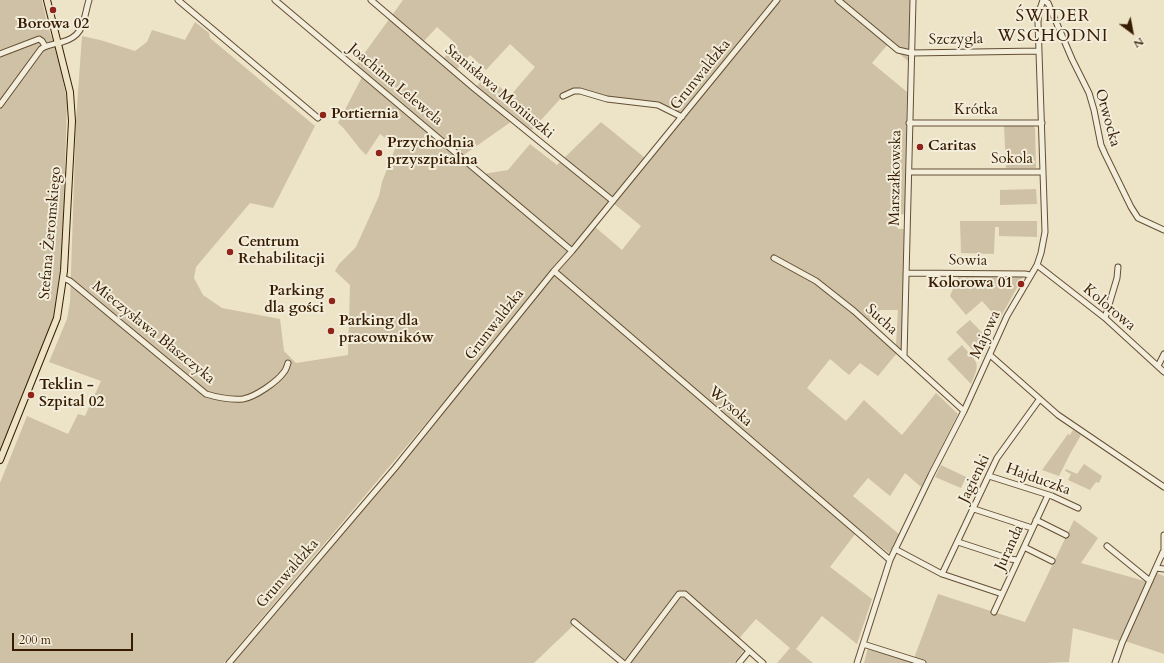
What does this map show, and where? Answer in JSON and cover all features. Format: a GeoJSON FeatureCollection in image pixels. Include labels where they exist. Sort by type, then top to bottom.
{"type":"FeatureCollection","features":[{"type":"Feature","properties":{"kind":"main road","name":"Stefana Żeromskiego"},"geometry":{"type":"LineString","coordinates":[[0,460],[57,318],[63,278],[72,121],[70,92],[47,0]]}},
{"type":"Feature","properties":{"kind":"street"},"geometry":{"type":"LineString","coordinates":[[0,105],[38,52],[45,46],[70,40],[76,36],[81,29],[89,0]]}},
{"type":"Feature","properties":{"kind":"street"},"geometry":{"type":"LineString","coordinates":[[178,0],[318,118]]}},
{"type":"Feature","properties":{"kind":"street","name":"Joachima Lelewela"},"geometry":{"type":"LineString","coordinates":[[275,0],[572,251]]}},
{"type":"Feature","properties":{"kind":"street","name":"Stanisława Moniuszki"},"geometry":{"type":"LineString","coordinates":[[371,0],[475,89],[613,201]]}},
{"type":"Feature","properties":{"kind":"street","name":"Grunwaldzka"},"geometry":{"type":"LineString","coordinates":[[229,663],[390,474],[554,271],[777,0]]}},
{"type":"Feature","properties":{"kind":"street","name":"Szczygla"},"geometry":{"type":"LineString","coordinates":[[838,0],[898,50],[911,53],[1039,51]]}},
{"type":"Feature","properties":{"kind":"street","name":"Marszałkowska"},"geometry":{"type":"LineString","coordinates":[[904,356],[913,0]]}},
{"type":"Feature","properties":{"kind":"street","name":"Majowa"},"geometry":{"type":"LineString","coordinates":[[857,663],[890,560],[931,475],[964,412],[1008,316],[1037,265],[1041,253],[1045,232],[1038,22],[1043,0]]}},
{"type":"Feature","properties":{"kind":"street","name":"Otwocka"},"geometry":{"type":"LineString","coordinates":[[1043,0],[1048,3],[1088,93],[1094,110],[1101,145],[1131,208],[1138,218],[1164,230]]}},
{"type":"Feature","properties":{"kind":"street"},"geometry":{"type":"LineString","coordinates":[[1040,9],[1051,11]]}},
{"type":"Feature","properties":{"kind":"street"},"geometry":{"type":"LineString","coordinates":[[0,54],[39,39],[45,46]]}},
{"type":"Feature","properties":{"kind":"street"},"geometry":{"type":"LineString","coordinates":[[563,96],[574,91],[580,91],[607,98],[658,105],[682,117]]}},
{"type":"Feature","properties":{"kind":"street","name":"Krótka"},"geometry":{"type":"LineString","coordinates":[[909,123],[1042,123]]}},
{"type":"Feature","properties":{"kind":"street","name":"Sokola"},"geometry":{"type":"LineString","coordinates":[[909,172],[1043,172]]}},
{"type":"Feature","properties":{"kind":"street","name":"Sucha"},"geometry":{"type":"LineString","coordinates":[[774,258],[816,281],[854,311],[964,412]]}},
{"type":"Feature","properties":{"kind":"street","name":"Kolorowa"},"geometry":{"type":"LineString","coordinates":[[1037,265],[1104,318],[1164,372]]}},
{"type":"Feature","properties":{"kind":"street"},"geometry":{"type":"LineString","coordinates":[[1104,318],[1117,278],[1118,267]]}},
{"type":"Feature","properties":{"kind":"street","name":"Wysoka"},"geometry":{"type":"LineString","coordinates":[[554,271],[890,560]]}},
{"type":"Feature","properties":{"kind":"street","name":"Sowia"},"geometry":{"type":"LineString","coordinates":[[906,273],[1030,275]]}},
{"type":"Feature","properties":{"kind":"street","name":"Mieczysława Błaszczyka"},"geometry":{"type":"LineString","coordinates":[[63,278],[70,281],[206,394],[220,398],[245,398],[260,392],[275,382],[284,372],[288,363]]}},
{"type":"Feature","properties":{"kind":"street"},"geometry":{"type":"LineString","coordinates":[[1158,366],[1164,354]]}},
{"type":"Feature","properties":{"kind":"street"},"geometry":{"type":"LineString","coordinates":[[990,355],[1039,400],[1058,415],[1164,487]]}},
{"type":"Feature","properties":{"kind":"street","name":"Jagienki"},"geometry":{"type":"LineString","coordinates":[[942,574],[998,458],[1039,400]]}},
{"type":"Feature","properties":{"kind":"street","name":"Hajduczka"},"geometry":{"type":"LineString","coordinates":[[989,476],[1048,495],[1078,508]]}},
{"type":"Feature","properties":{"kind":"street","name":"Juranda"},"geometry":{"type":"LineString","coordinates":[[994,612],[1048,495]]}},
{"type":"Feature","properties":{"kind":"street"},"geometry":{"type":"LineString","coordinates":[[974,509],[1032,528]]}},
{"type":"Feature","properties":{"kind":"street"},"geometry":{"type":"LineString","coordinates":[[1036,520],[1066,534]]}},
{"type":"Feature","properties":{"kind":"street"},"geometry":{"type":"LineString","coordinates":[[1115,663],[1150,581],[1164,554],[1164,535]]}},
{"type":"Feature","properties":{"kind":"street"},"geometry":{"type":"LineString","coordinates":[[958,542],[1017,560]]}},
{"type":"Feature","properties":{"kind":"street"},"geometry":{"type":"LineString","coordinates":[[1107,546],[1150,581]]}},
{"type":"Feature","properties":{"kind":"street"},"geometry":{"type":"LineString","coordinates":[[1024,547],[1052,561]]}},
{"type":"Feature","properties":{"kind":"street"},"geometry":{"type":"LineString","coordinates":[[895,549],[942,574],[1002,594]]}},
{"type":"Feature","properties":{"kind":"street"},"geometry":{"type":"LineString","coordinates":[[1156,568],[1164,569]]}},
{"type":"Feature","properties":{"kind":"street"},"geometry":{"type":"LineString","coordinates":[[627,663],[679,594],[685,594],[763,663]]}},
{"type":"Feature","properties":{"kind":"street"},"geometry":{"type":"LineString","coordinates":[[574,622],[623,663]]}},
{"type":"Feature","properties":{"kind":"street"},"geometry":{"type":"LineString","coordinates":[[863,644],[923,663]]}},
{"type":"Feature","properties":{"kind":"street"},"geometry":{"type":"LineString","coordinates":[[739,663],[749,651]]}},
{"type":"Feature","properties":{"kind":"shaded area"},"geometry":{"type":"Polygon","coordinates":[[[0,0],[42,0],[48,27],[58,55],[67,101],[62,269],[55,314],[0,452],[0,0]]]}},
{"type":"Feature","properties":{"kind":"shaded area"},"geometry":{"type":"Polygon","coordinates":[[[403,0],[910,0],[908,61],[888,44],[872,63],[907,92],[905,214],[898,215],[898,229],[904,229],[902,351],[896,345],[898,310],[880,310],[866,325],[897,353],[878,376],[860,363],[849,375],[830,359],[807,388],[846,421],[864,400],[902,435],[936,393],[958,414],[921,487],[905,473],[890,496],[868,478],[853,496],[899,534],[889,553],[859,529],[830,567],[872,599],[857,644],[822,616],[796,649],[813,663],[777,663],[790,648],[756,619],[736,642],[745,649],[734,663],[628,663],[578,621],[534,663],[233,663],[395,471],[553,275],[549,272],[507,327],[224,663],[0,663],[0,483],[27,416],[68,434],[78,414],[85,416],[101,381],[49,362],[67,319],[70,302],[76,120],[82,36],[135,51],[147,42],[152,30],[185,40],[195,22],[209,33],[210,38],[315,126],[273,208],[250,203],[196,267],[194,278],[203,295],[222,308],[280,319],[284,351],[296,363],[348,355],[350,285],[335,271],[339,264],[356,247],[379,196],[382,182],[396,146],[380,134],[366,155],[338,123],[362,77],[353,69],[403,0]],[[437,27],[424,41],[444,58],[456,44],[437,27]],[[510,44],[486,70],[470,55],[457,69],[476,87],[487,75],[510,96],[535,67],[510,44]],[[579,93],[561,98],[530,132],[515,119],[458,159],[477,175],[508,170],[530,144],[557,165],[601,122],[645,158],[679,117],[658,107],[579,93]],[[613,203],[594,226],[622,250],[641,226],[613,203]]]}},
{"type":"Feature","properties":{"kind":"shaded area"},"geometry":{"type":"Polygon","coordinates":[[[1004,125],[1032,125],[1035,128],[1036,168],[1006,168],[1004,125]]]}},
{"type":"Feature","properties":{"kind":"shaded area"},"geometry":{"type":"Polygon","coordinates":[[[1036,189],[1037,204],[1000,205],[1000,190],[1036,189]]]}},
{"type":"Feature","properties":{"kind":"shaded area"},"geometry":{"type":"Polygon","coordinates":[[[960,221],[1037,221],[1037,237],[999,236],[999,227],[995,227],[994,254],[961,253],[960,221]]]}},
{"type":"Feature","properties":{"kind":"shaded area"},"geometry":{"type":"Polygon","coordinates":[[[958,277],[1023,277],[999,320],[982,301],[966,315],[950,296],[958,277]]]}},
{"type":"Feature","properties":{"kind":"shaded area"},"geometry":{"type":"Polygon","coordinates":[[[970,320],[989,340],[982,357],[979,357],[956,332],[970,320]]]}},
{"type":"Feature","properties":{"kind":"shaded area"},"geometry":{"type":"Polygon","coordinates":[[[962,345],[975,360],[977,367],[971,384],[947,359],[962,345]]]}},
{"type":"Feature","properties":{"kind":"shaded area"},"geometry":{"type":"Polygon","coordinates":[[[1073,430],[1081,435],[1059,476],[1042,470],[1068,434],[1070,435],[1073,430]]]}},
{"type":"Feature","properties":{"kind":"shaded area"},"geometry":{"type":"Polygon","coordinates":[[[1084,464],[1102,476],[1099,483],[1096,482],[1090,490],[1068,480],[1071,474],[1065,471],[1066,469],[1077,474],[1084,464]]]}},
{"type":"Feature","properties":{"kind":"shaded area"},"geometry":{"type":"Polygon","coordinates":[[[941,465],[966,477],[961,488],[935,477],[941,465]]]}},
{"type":"Feature","properties":{"kind":"shaded area"},"geometry":{"type":"Polygon","coordinates":[[[1074,520],[1098,538],[1081,563],[1148,582],[1119,641],[1073,628],[1069,662],[864,663],[868,648],[913,661],[938,594],[1025,622],[1074,520]]]}},
{"type":"Feature","properties":{"kind":"shaded area"},"geometry":{"type":"Polygon","coordinates":[[[1156,573],[1164,576],[1164,654],[1125,641],[1156,573]]]}},
{"type":"Feature","properties":{"kind":"place","name":"Borowa 02"},"geometry":{"type":"Point","coordinates":[53,10]}},
{"type":"Feature","properties":{"kind":"place","name":"Portiernia"},"geometry":{"type":"Point","coordinates":[323,115]}},
{"type":"Feature","properties":{"kind":"place","name":"Caritas"},"geometry":{"type":"Point","coordinates":[920,147]}},
{"type":"Feature","properties":{"kind":"place","name":"Przychodnia przyszpitalna"},"geometry":{"type":"Point","coordinates":[379,153]}},
{"type":"Feature","properties":{"kind":"place","name":"Centrum Rehabilitacji"},"geometry":{"type":"Point","coordinates":[230,252]}},
{"type":"Feature","properties":{"kind":"place","name":"Kolorowa 01"},"geometry":{"type":"Point","coordinates":[1021,284]}},
{"type":"Feature","properties":{"kind":"place","name":"Parking dla gości"},"geometry":{"type":"Point","coordinates":[332,301]}},
{"type":"Feature","properties":{"kind":"place","name":"Parking dla pracowników"},"geometry":{"type":"Point","coordinates":[331,331]}},
{"type":"Feature","properties":{"kind":"place","name":"Teklin - Szpital 02"},"geometry":{"type":"Point","coordinates":[31,395]}},
{"type":"Feature","properties":{"kind":"district","name":"ŚWIDER WSCHODNI"},"geometry":{"type":"Point","coordinates":[1053,27]}}]}
